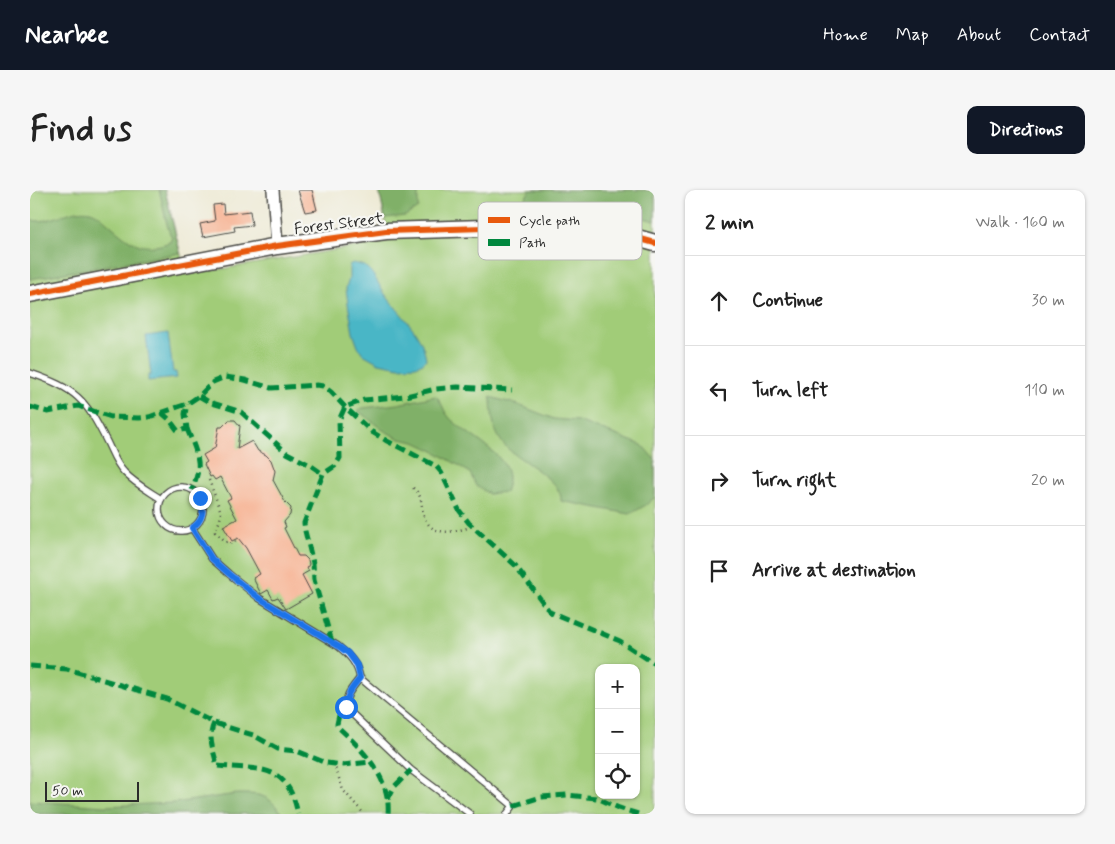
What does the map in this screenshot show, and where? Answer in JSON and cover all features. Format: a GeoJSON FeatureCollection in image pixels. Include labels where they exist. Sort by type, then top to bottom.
{"type":"FeatureCollection","features":[{"type":"Feature","properties":{"kind":"street"},"geometry":{"type":"LineString","coordinates":[[273,190],[277,246]]}},
{"type":"Feature","properties":{"kind":"street","name":"Forest Street"},"geometry":{"type":"LineString","coordinates":[[30,294],[277,246],[379,232],[478,228]]}},
{"type":"Feature","properties":{"kind":"street","name":"Forest Street"},"geometry":{"type":"LineString","coordinates":[[642,240],[655,243]]}},
{"type":"Feature","properties":{"kind":"lane"},"geometry":{"type":"LineString","coordinates":[[30,373],[55,381],[78,396],[92,412],[123,471],[134,481],[161,499]]}},
{"type":"Feature","properties":{"kind":"lane"},"geometry":{"type":"LineString","coordinates":[[175,488],[189,489],[195,492],[203,505],[201,519],[192,528],[183,532],[176,531],[164,524],[158,510],[161,499],[168,491],[175,488]]}},
{"type":"Feature","properties":{"kind":"lane"},"geometry":{"type":"LineString","coordinates":[[192,528],[212,559],[229,574],[259,598],[348,653],[357,665],[360,678],[513,806],[508,814]]}},
{"type":"Feature","properties":{"kind":"lane"},"geometry":{"type":"LineString","coordinates":[[360,678],[350,690],[346,700],[347,709],[411,770],[470,814]]}},
{"type":"Feature","properties":{"kind":"path"},"geometry":{"type":"LineString","coordinates":[[209,480],[220,508],[220,520],[215,532],[229,544],[239,540]]}},
{"type":"Feature","properties":{"kind":"path"},"geometry":{"type":"LineString","coordinates":[[413,488],[420,495],[427,522],[434,529],[441,532],[454,532],[473,526]]}},
{"type":"Feature","properties":{"kind":"path"},"geometry":{"type":"LineString","coordinates":[[220,508],[226,505]]}},
{"type":"Feature","properties":{"kind":"path"},"geometry":{"type":"LineString","coordinates":[[334,764],[343,790],[364,814]]}},
{"type":"Feature","properties":{"kind":"green space"},"geometry":{"type":"Polygon","coordinates":[[[30,190],[165,190],[186,275],[389,241],[379,190],[655,190],[655,814],[30,814],[30,190]]]}},
{"type":"Feature","properties":{"kind":"green space"},"geometry":{"type":"Polygon","coordinates":[[[159,190],[165,190],[180,253],[30,279],[30,220],[45,220],[75,211],[90,211],[98,215],[130,241],[137,244],[152,246],[170,242],[172,237],[166,222],[159,190]]]}},
{"type":"Feature","properties":{"kind":"green space"},"geometry":{"type":"Polygon","coordinates":[[[379,190],[418,190],[418,208],[405,216],[385,218],[379,190]]]}},
{"type":"Feature","properties":{"kind":"green space"},"geometry":{"type":"Polygon","coordinates":[[[530,190],[655,190],[655,221],[642,218],[642,202],[525,202],[524,200],[530,190]]]}},
{"type":"Feature","properties":{"kind":"green space"},"geometry":{"type":"Polygon","coordinates":[[[436,396],[448,416],[455,423],[485,445],[502,461],[507,470],[508,480],[505,492],[489,494],[476,486],[470,473],[458,465],[415,442],[400,439],[383,430],[357,410],[436,396]]]}},
{"type":"Feature","properties":{"kind":"green space"},"geometry":{"type":"Polygon","coordinates":[[[490,397],[516,404],[554,419],[578,421],[642,445],[655,460],[655,497],[646,505],[630,514],[561,501],[560,494],[555,486],[507,448],[501,440],[493,422],[490,397]]]}},
{"type":"Feature","properties":{"kind":"green space"},"geometry":{"type":"Polygon","coordinates":[[[237,794],[263,796],[272,802],[282,814],[30,814],[30,801],[105,806],[174,803],[237,794]]]}},
{"type":"Feature","properties":{"kind":"water"},"geometry":{"type":"Polygon","coordinates":[[[353,263],[364,266],[370,271],[385,294],[410,324],[424,350],[426,359],[423,363],[416,366],[399,367],[379,363],[363,354],[358,347],[353,333],[346,288],[349,279],[349,265],[353,263]]]}},
{"type":"Feature","properties":{"kind":"water"},"geometry":{"type":"Polygon","coordinates":[[[168,333],[173,372],[176,372],[177,378],[148,381],[148,375],[151,375],[146,336],[168,333]]]}},
{"type":"Feature","properties":{"kind":"building"},"geometry":{"type":"Polygon","coordinates":[[[298,190],[312,190],[317,210],[305,212],[298,190]]]}},
{"type":"Feature","properties":{"kind":"building"},"geometry":{"type":"Polygon","coordinates":[[[223,204],[224,214],[250,211],[252,225],[234,227],[235,231],[203,237],[200,224],[215,221],[213,205],[223,204]]]}},
{"type":"Feature","properties":{"kind":"building"},"geometry":{"type":"Polygon","coordinates":[[[229,420],[235,420],[240,426],[237,449],[252,441],[258,451],[271,460],[275,471],[273,480],[285,502],[291,508],[290,515],[284,522],[286,527],[284,528],[298,556],[304,556],[308,560],[307,568],[309,571],[302,575],[312,594],[286,609],[278,597],[273,599],[268,590],[261,594],[253,578],[260,574],[246,548],[238,538],[232,541],[223,526],[237,519],[227,500],[231,498],[220,477],[215,480],[212,476],[210,477],[204,464],[207,462],[203,455],[215,448],[219,427],[222,427],[229,420]]]}},
{"type":"Feature","properties":{"kind":"marked path"},"geometry":{"type":"LineString","coordinates":[[30,407],[48,412],[78,406],[111,417],[139,418],[149,417],[187,404],[199,396],[213,382],[225,377],[245,380],[271,388],[323,386],[372,432],[436,466],[441,472],[459,510],[469,523],[515,565],[550,612],[620,641],[655,664]]}},
{"type":"Feature","properties":{"kind":"marked path"},"geometry":{"type":"LineString","coordinates":[[332,642],[314,580],[313,563],[304,523],[323,474],[335,466],[340,458],[339,420],[345,407],[364,400],[406,396],[436,389],[458,387],[512,390]]}},
{"type":"Feature","properties":{"kind":"marked path"},"geometry":{"type":"LineString","coordinates":[[199,396],[209,402],[241,412],[287,453],[323,474]]}},
{"type":"Feature","properties":{"kind":"marked path"},"geometry":{"type":"LineString","coordinates":[[161,412],[178,431],[187,429],[185,414],[187,404]]}},
{"type":"Feature","properties":{"kind":"marked path"},"geometry":{"type":"LineString","coordinates":[[187,429],[198,460],[197,475],[192,490]]}},
{"type":"Feature","properties":{"kind":"marked path"},"geometry":{"type":"LineString","coordinates":[[30,666],[67,669],[167,699],[214,723],[253,735],[278,749],[297,751],[326,763],[343,765],[371,762]]}},
{"type":"Feature","properties":{"kind":"marked path"},"geometry":{"type":"LineString","coordinates":[[339,715],[338,727],[366,755],[380,777],[388,801],[388,814]]}},
{"type":"Feature","properties":{"kind":"marked path"},"geometry":{"type":"LineString","coordinates":[[214,723],[211,739],[217,766],[259,769],[279,777],[287,785],[298,814]]}},
{"type":"Feature","properties":{"kind":"marked path"},"geometry":{"type":"LineString","coordinates":[[388,799],[394,787],[411,770]]}},
{"type":"Feature","properties":{"kind":"marked path"},"geometry":{"type":"LineString","coordinates":[[513,806],[541,797],[567,795],[597,798],[638,814]]}},
{"type":"Feature","properties":{"kind":"cycle path"},"geometry":{"type":"LineString","coordinates":[[30,294],[277,246],[386,231],[478,228]]}},
{"type":"Feature","properties":{"kind":"cycle path"},"geometry":{"type":"LineString","coordinates":[[642,239],[655,243]]}},
{"type":"Feature","properties":{"kind":"route"},"geometry":{"type":"LineString","coordinates":[[200,498],[203,512],[201,519],[192,528],[212,559],[259,598],[338,646],[354,660],[359,670],[360,678],[350,690],[346,700],[346,707]]}}]}
